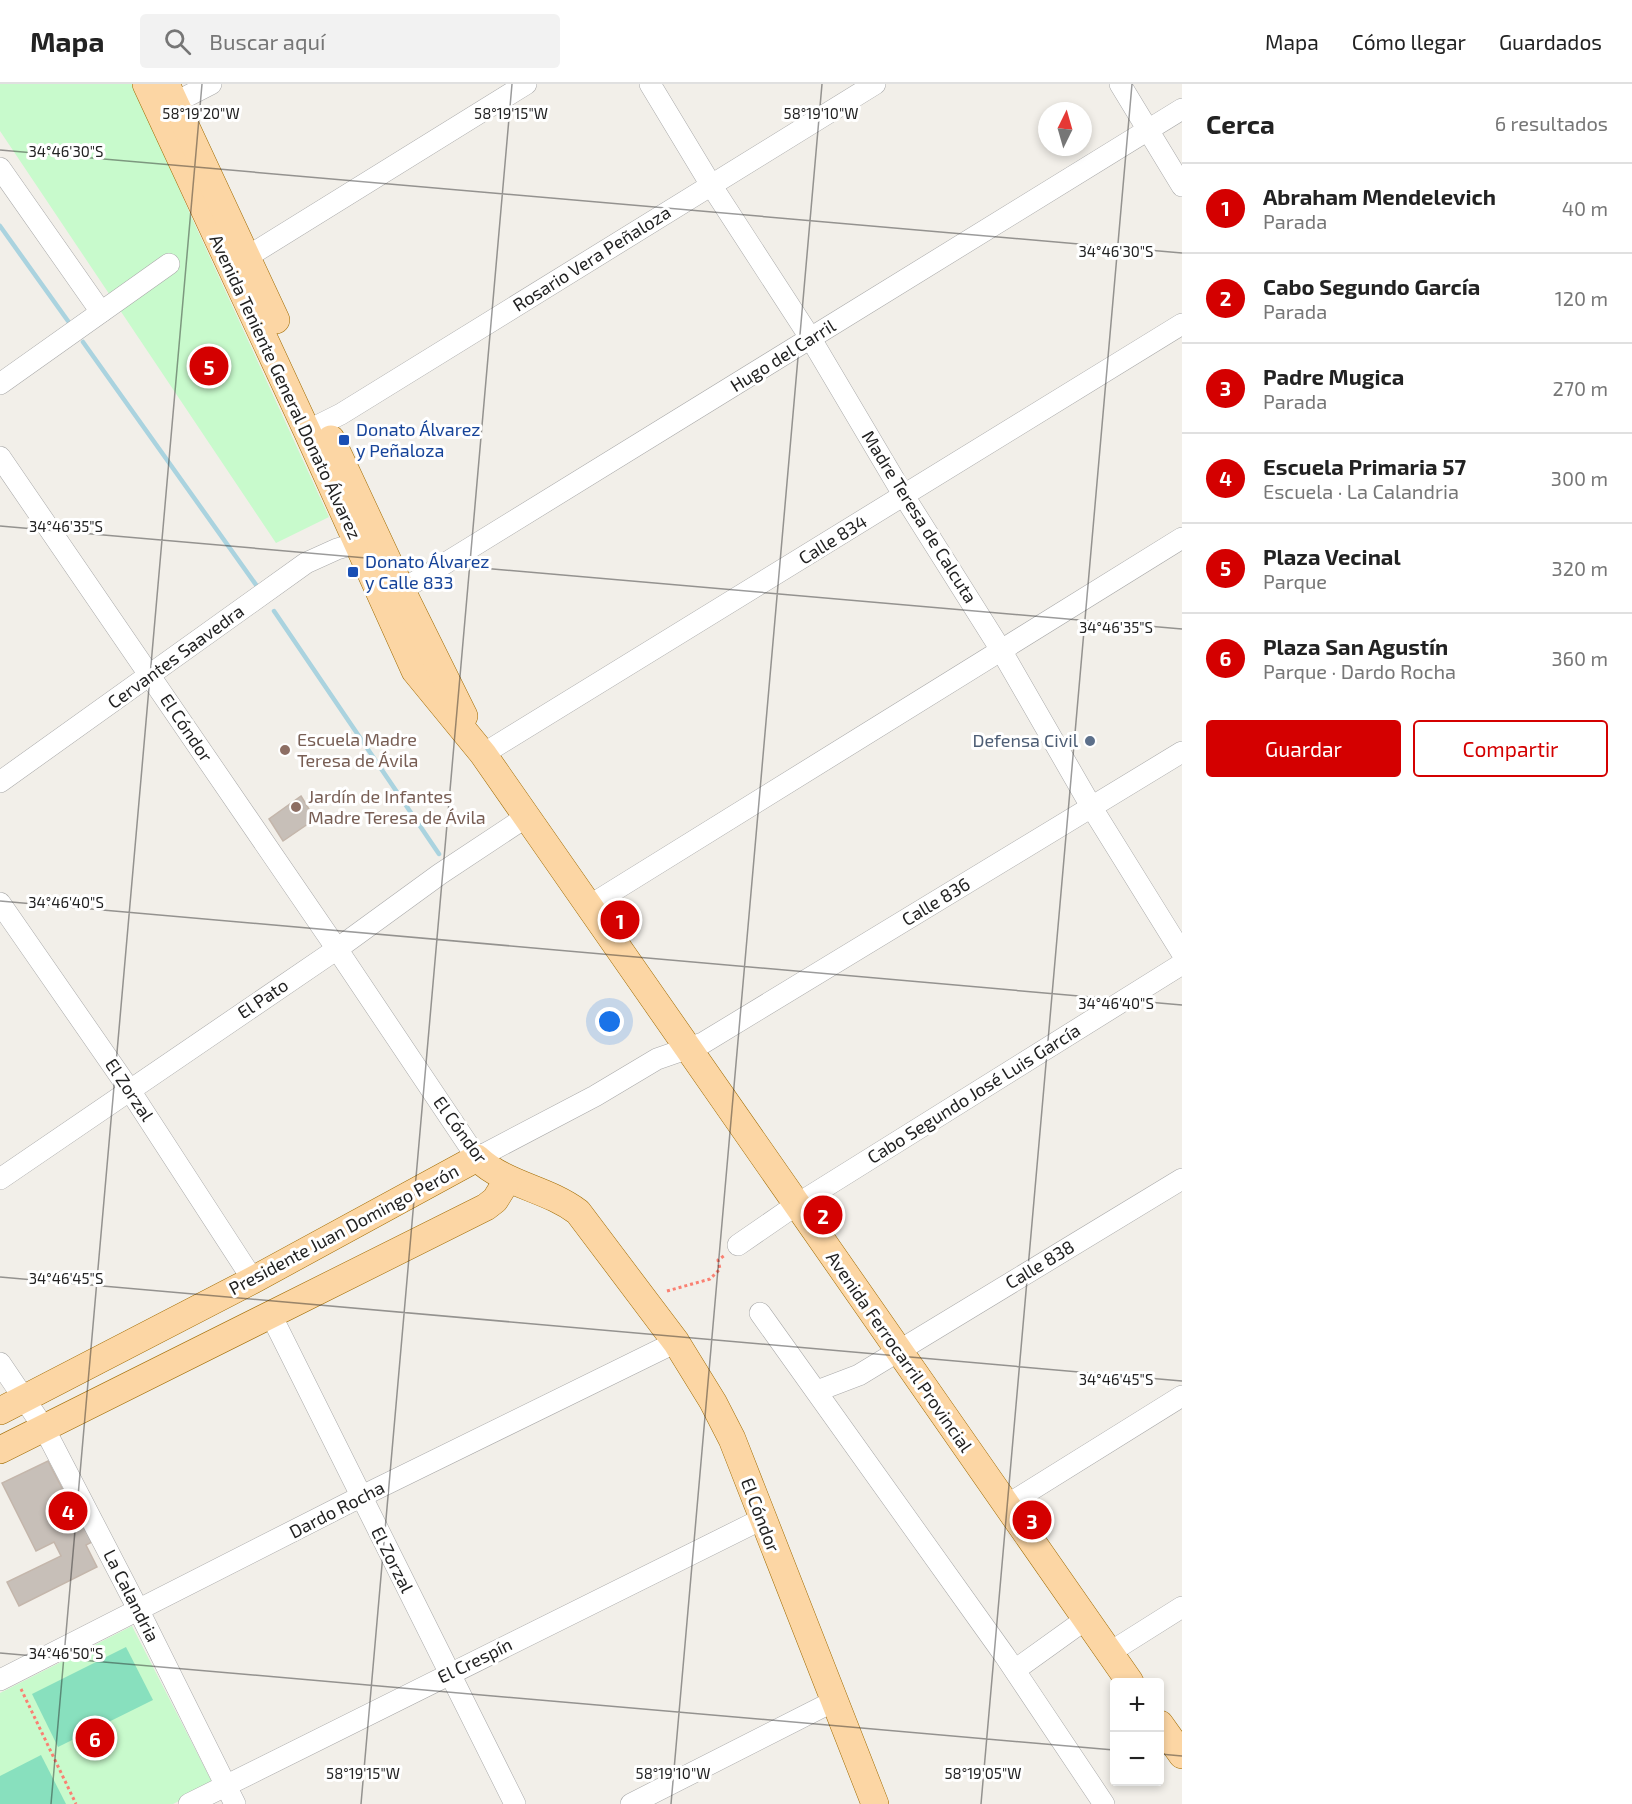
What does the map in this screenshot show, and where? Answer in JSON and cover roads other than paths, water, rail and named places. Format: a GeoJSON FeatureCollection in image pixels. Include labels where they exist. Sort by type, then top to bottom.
{"type":"FeatureCollection","features":[{"type":"Feature","properties":{"kind":"main road","name":"Avenida Teniente General Donato Álvarez"},"geometry":{"type":"LineString","coordinates":[[146,84],[166,99],[247,257],[315,427],[357,543],[393,596],[483,754]]}},
{"type":"Feature","properties":{"kind":"main road","name":"Avenida Teniente General Donato Álvarez"},"geometry":{"type":"LineString","coordinates":[[166,99],[393,596]]}},
{"type":"Feature","properties":{"kind":"main road","name":"Avenida Ferrocarril Provincial"},"geometry":{"type":"LineString","coordinates":[[483,754],[1126,1678]]}},
{"type":"Feature","properties":{"kind":"main road","name":"El Cóndor"},"geometry":{"type":"LineString","coordinates":[[477,1158],[488,1169],[566,1203],[578,1212],[676,1342],[713,1402],[732,1439],[875,1804]]}},
{"type":"Feature","properties":{"kind":"main road","name":"Presidente Juan Domingo Perón"},"geometry":{"type":"LineString","coordinates":[[0,1411],[253,1280],[477,1158]]}},
{"type":"Feature","properties":{"kind":"main road"},"geometry":{"type":"LineString","coordinates":[[0,1450],[486,1208],[495,1200],[508,1179]]}},
{"type":"Feature","properties":{"kind":"main road"},"geometry":{"type":"LineString","coordinates":[[1164,1730],[1182,1755]]}},
{"type":"Feature","properties":{"kind":"street"},"geometry":{"type":"LineString","coordinates":[[166,99],[211,84]]}},
{"type":"Feature","properties":{"kind":"street"},"geometry":{"type":"LineString","coordinates":[[247,257],[526,84]]}},
{"type":"Feature","properties":{"kind":"street","name":"Madre Teresa de Calcuta"},"geometry":{"type":"LineString","coordinates":[[650,84],[711,185],[811,339],[904,496],[1001,650],[1092,808],[1182,953]]}},
{"type":"Feature","properties":{"kind":"street","name":"Rosario Vera Peñaloza"},"geometry":{"type":"LineString","coordinates":[[315,427],[875,84]]}},
{"type":"Feature","properties":{"kind":"street"},"geometry":{"type":"LineString","coordinates":[[1120,84],[1182,186]]}},
{"type":"Feature","properties":{"kind":"street","name":"Hugo del Carril"},"geometry":{"type":"LineString","coordinates":[[393,596],[1182,109]]}},
{"type":"Feature","properties":{"kind":"street"},"geometry":{"type":"LineString","coordinates":[[0,168],[101,312]]}},
{"type":"Feature","properties":{"kind":"street"},"geometry":{"type":"LineString","coordinates":[[0,384],[168,264]]}},
{"type":"Feature","properties":{"kind":"street","name":"Calle 834"},"geometry":{"type":"LineString","coordinates":[[483,754],[1182,324]]}},
{"type":"Feature","properties":{"kind":"street","name":"El Cóndor"},"geometry":{"type":"LineString","coordinates":[[0,457],[337,949],[477,1158]]}},
{"type":"Feature","properties":{"kind":"street"},"geometry":{"type":"LineString","coordinates":[[589,906],[1182,538]]}},
{"type":"Feature","properties":{"kind":"street","name":"Cervantes Saavedra"},"geometry":{"type":"LineString","coordinates":[[0,782],[306,563],[357,543]]}},
{"type":"Feature","properties":{"kind":"street","name":"Calle 836"},"geometry":{"type":"LineString","coordinates":[[688,1048],[703,1043],[1182,752]]}},
{"type":"Feature","properties":{"kind":"street","name":"El Pato"},"geometry":{"type":"LineString","coordinates":[[0,1179],[337,949],[440,874],[525,817]]}},
{"type":"Feature","properties":{"kind":"street","name":"El Zorzal"},"geometry":{"type":"LineString","coordinates":[[0,903],[129,1089],[253,1280]]}},
{"type":"Feature","properties":{"kind":"street","name":"Cabo Segundo José Luis García"},"geometry":{"type":"LineString","coordinates":[[738,1245],[796,1205],[1182,964]]}},
{"type":"Feature","properties":{"kind":"street","name":"Presidente Juan Domingo Perón"},"geometry":{"type":"LineString","coordinates":[[477,1158],[595,1096],[657,1059],[688,1048]]}},
{"type":"Feature","properties":{"kind":"street","name":"Calle 838"},"geometry":{"type":"LineString","coordinates":[[818,1391],[860,1375],[1182,1179]]}},
{"type":"Feature","properties":{"kind":"street"},"geometry":{"type":"LineString","coordinates":[[760,1313],[818,1391],[1015,1670],[1104,1804]]}},
{"type":"Feature","properties":{"kind":"street","name":"El Zorzal"},"geometry":{"type":"LineString","coordinates":[[271,1315],[515,1804]]}},
{"type":"Feature","properties":{"kind":"street","name":"Dardo Rocha"},"geometry":{"type":"LineString","coordinates":[[7,1677],[360,1497],[676,1342]]}},
{"type":"Feature","properties":{"kind":"street","name":"La Calandria"},"geometry":{"type":"LineString","coordinates":[[0,1364],[44,1428],[139,1611],[230,1795]]}},
{"type":"Feature","properties":{"kind":"street"},"geometry":{"type":"LineString","coordinates":[[1007,1505],[1182,1396]]}},
{"type":"Feature","properties":{"kind":"street","name":"El Crespín"},"geometry":{"type":"LineString","coordinates":[[189,1804],[230,1795],[450,1674],[762,1519]]}},
{"type":"Feature","properties":{"kind":"street"},"geometry":{"type":"LineString","coordinates":[[1109,1653],[1182,1607]]}},
{"type":"Feature","properties":{"kind":"street"},"geometry":{"type":"LineString","coordinates":[[1015,1670],[1086,1619]]}},
{"type":"Feature","properties":{"kind":"street"},"geometry":{"type":"LineString","coordinates":[[631,1804],[834,1701]]}},
{"type":"Feature","properties":{"kind":"waterway"},"geometry":{"type":"LineString","coordinates":[[0,226],[68,321]]}},
{"type":"Feature","properties":{"kind":"waterway"},"geometry":{"type":"LineString","coordinates":[[83,342],[259,589]]}},
{"type":"Feature","properties":{"kind":"waterway"},"geometry":{"type":"LineString","coordinates":[[274,611],[439,854]]}},
{"type":"Feature","properties":{"kind":"place","name":"Plaza Vecinal"},"geometry":{"type":"Point","coordinates":[209,366]}},
{"type":"Feature","properties":{"kind":"place","name":"Donato Álvarez y Peñaloza"},"geometry":{"type":"Point","coordinates":[344,440]}},
{"type":"Feature","properties":{"kind":"place","name":"Donato Álvarez y Calle 833"},"geometry":{"type":"Point","coordinates":[353,572]}},
{"type":"Feature","properties":{"kind":"place","name":"Defensa Civil"},"geometry":{"type":"Point","coordinates":[1090,741]}},
{"type":"Feature","properties":{"kind":"place","name":"Escuela Madre Teresa de Ávila"},"geometry":{"type":"Point","coordinates":[285,750]}},
{"type":"Feature","properties":{"kind":"place","name":"Jardín de Infantes Madre Teresa de Ávila"},"geometry":{"type":"Point","coordinates":[296,807]}},
{"type":"Feature","properties":{"kind":"place","name":"Abraham Mendelevich"},"geometry":{"type":"Point","coordinates":[620,920]}},
{"type":"Feature","properties":{"kind":"place","name":"Cabo Segundo García"},"geometry":{"type":"Point","coordinates":[823,1215]}},
{"type":"Feature","properties":{"kind":"place","name":"Escuela Primaria 57"},"geometry":{"type":"Point","coordinates":[68,1511]}},
{"type":"Feature","properties":{"kind":"place","name":"Padre Mugica"},"geometry":{"type":"Point","coordinates":[1032,1520]}},
{"type":"Feature","properties":{"kind":"place","name":"Plaza San Agustín"},"geometry":{"type":"Point","coordinates":[95,1738]}}]}
